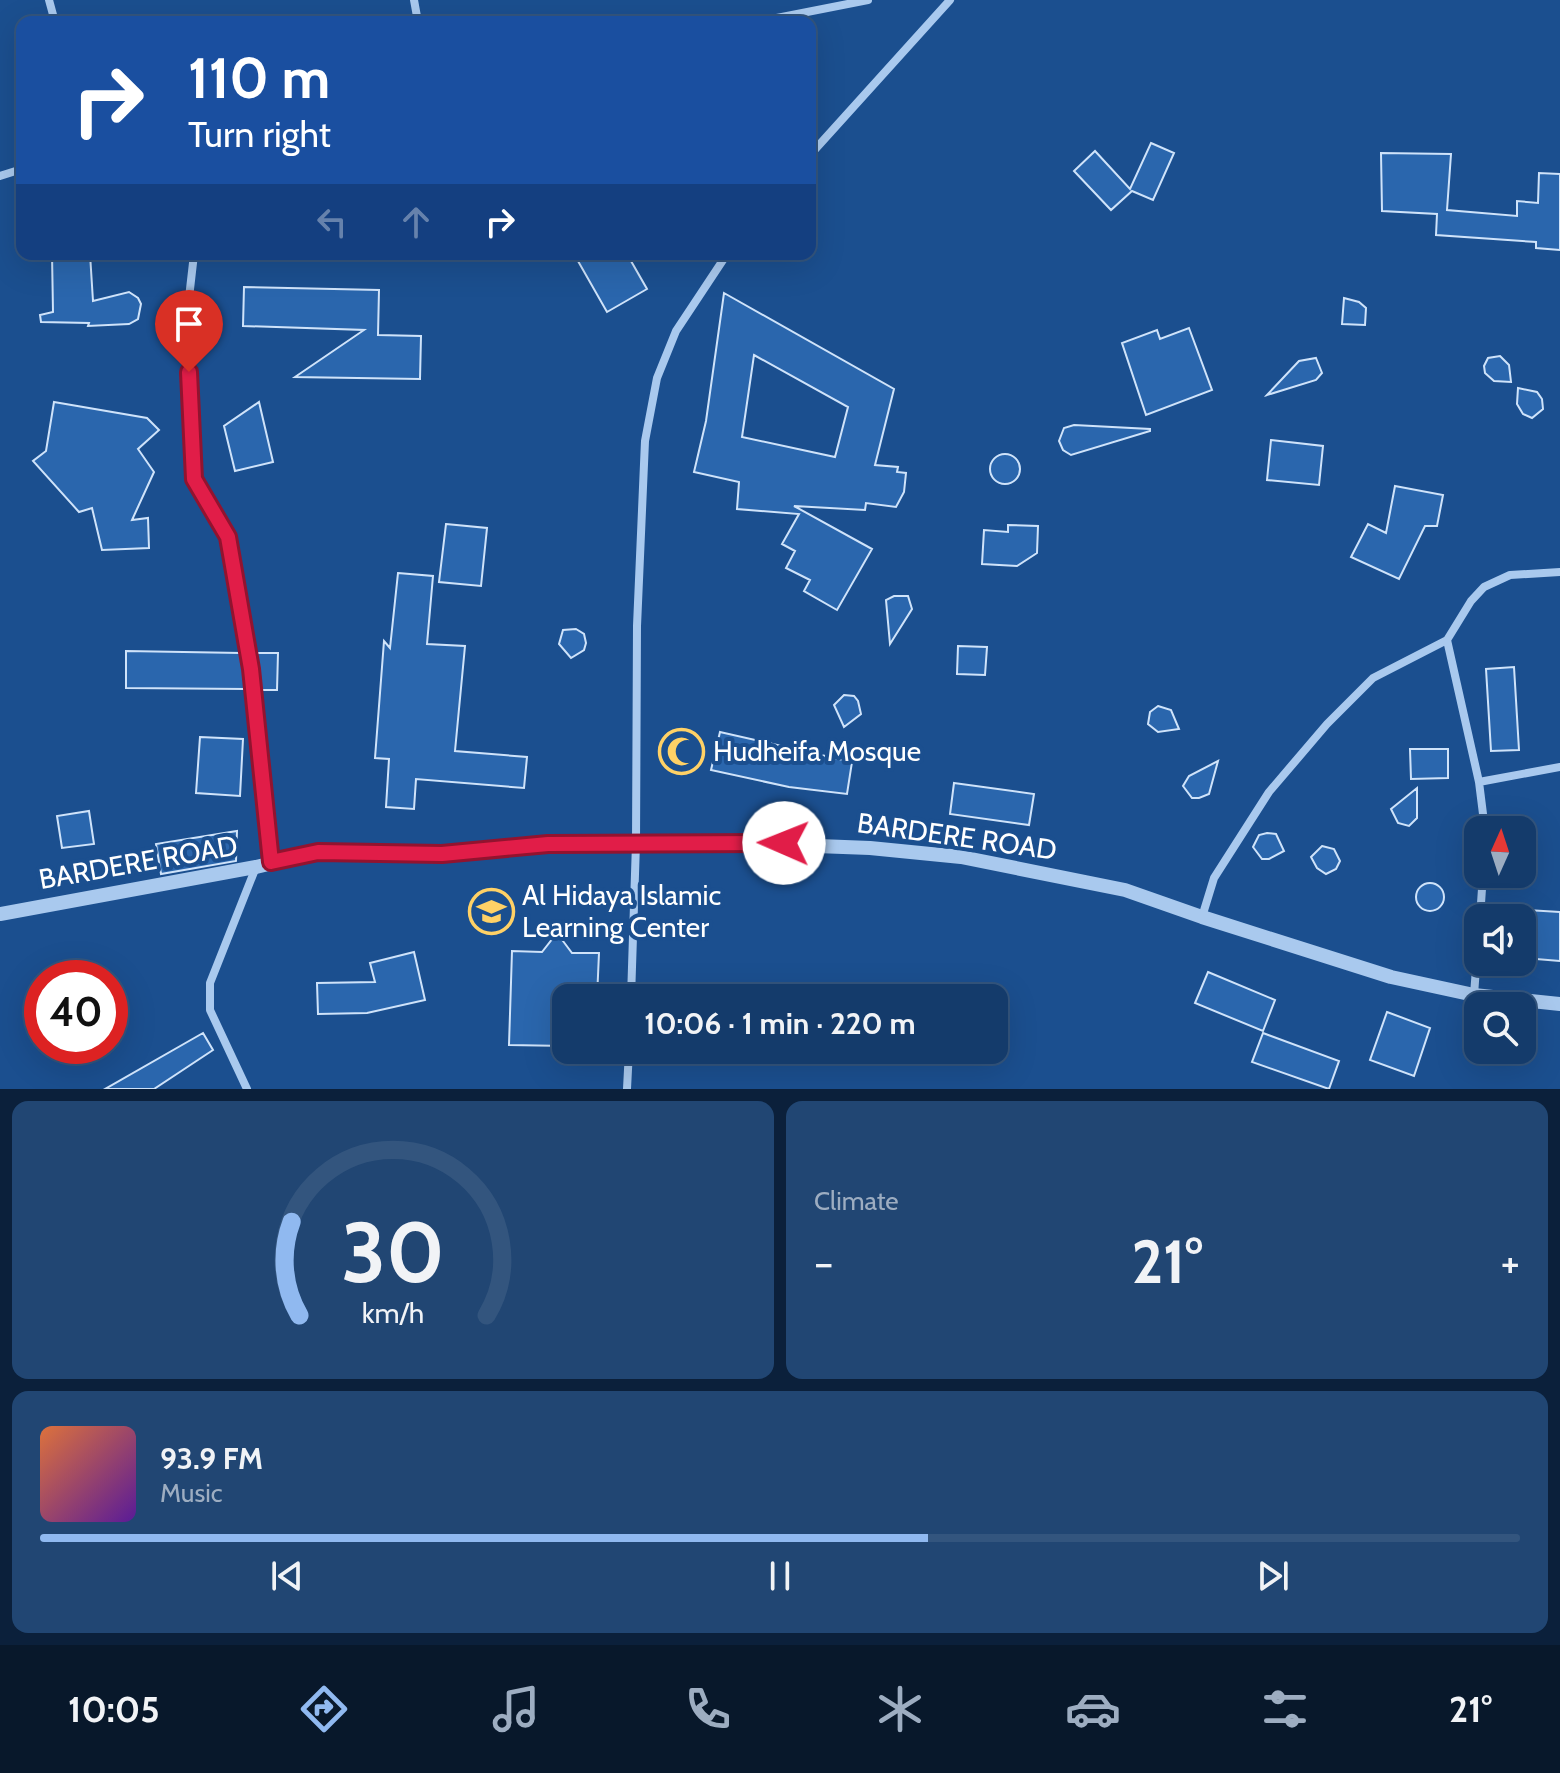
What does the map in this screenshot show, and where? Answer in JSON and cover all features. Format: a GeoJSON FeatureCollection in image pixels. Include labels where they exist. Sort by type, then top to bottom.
{"type":"FeatureCollection","features":[{"type":"Feature","properties":{"kind":"street"},"geometry":{"type":"LineString","coordinates":[[787,16],[868,0]]}},
{"type":"Feature","properties":{"kind":"street"},"geometry":{"type":"LineString","coordinates":[[816,149],[950,0]]}},
{"type":"Feature","properties":{"kind":"street"},"geometry":{"type":"LineString","coordinates":[[193,260],[185,333],[194,479],[228,537],[251,669],[264,864],[210,983],[210,1010],[247,1089]]}},
{"type":"Feature","properties":{"kind":"street"},"geometry":{"type":"LineString","coordinates":[[631,984],[637,626],[645,441],[657,378],[676,331],[723,260]]}},
{"type":"Feature","properties":{"kind":"street"},"geometry":{"type":"LineString","coordinates":[[1202,917],[1214,878],[1269,792],[1327,724],[1373,678],[1447,640],[1471,601],[1484,587],[1510,575],[1560,572]]}},
{"type":"Feature","properties":{"kind":"street"},"geometry":{"type":"LineString","coordinates":[[1447,640],[1479,782],[1483,816]]}},
{"type":"Feature","properties":{"kind":"street"},"geometry":{"type":"LineString","coordinates":[[1479,782],[1560,767]]}},
{"type":"Feature","properties":{"kind":"street","name":"BARDERE ROAD"},"geometry":{"type":"LineString","coordinates":[[0,914],[318,852],[442,854],[548,844],[784,843],[961,857],[1125,890],[1391,977],[1464,993]]}},
{"type":"Feature","properties":{"kind":"street","name":"BARDERE ROAD"},"geometry":{"type":"LineString","coordinates":[[1536,1001],[1560,1004]]}},
{"type":"Feature","properties":{"kind":"street"},"geometry":{"type":"LineString","coordinates":[[627,1089],[628,1064]]}},
{"type":"Feature","properties":{"kind":"building"},"geometry":{"type":"Polygon","coordinates":[[[1151,143],[1174,153],[1153,200],[1132,191],[1111,210],[1074,171],[1095,151],[1130,189],[1151,143]]]}},
{"type":"Feature","properties":{"kind":"building"},"geometry":{"type":"Polygon","coordinates":[[[1381,153],[1451,154],[1447,210],[1517,216],[1517,201],[1538,203],[1539,173],[1560,174],[1560,250],[1536,248],[1536,242],[1436,235],[1437,214],[1382,211],[1381,153]]]}},
{"type":"Feature","properties":{"kind":"building"},"geometry":{"type":"Polygon","coordinates":[[[52,260],[90,260],[93,301],[129,292],[141,304],[138,319],[129,324],[88,326],[89,323],[41,322],[40,315],[53,312],[52,260]]]}},
{"type":"Feature","properties":{"kind":"building"},"geometry":{"type":"Polygon","coordinates":[[[577,260],[630,260],[647,289],[607,312],[577,260]]]}},
{"type":"Feature","properties":{"kind":"building"},"geometry":{"type":"Polygon","coordinates":[[[244,287],[379,290],[378,335],[421,336],[420,379],[295,377],[364,330],[243,326],[244,287]]]}},
{"type":"Feature","properties":{"kind":"building"},"geometry":{"type":"Polygon","coordinates":[[[724,293],[894,389],[875,465],[898,467],[897,472],[906,473],[904,492],[896,507],[866,503],[865,510],[794,506],[872,549],[837,610],[804,591],[810,580],[786,568],[795,551],[782,544],[799,514],[737,509],[739,482],[694,472],[706,421],[724,293]],[[754,355],[742,437],[835,457],[848,407],[754,355]]]}},
{"type":"Feature","properties":{"kind":"building"},"geometry":{"type":"Polygon","coordinates":[[[1344,298],[1359,302],[1366,308],[1365,325],[1342,324],[1344,298]]]}},
{"type":"Feature","properties":{"kind":"building"},"geometry":{"type":"Polygon","coordinates":[[[1189,328],[1212,390],[1146,415],[1122,343],[1157,330],[1160,339],[1189,328]]]}},
{"type":"Feature","properties":{"kind":"building"},"geometry":{"type":"Polygon","coordinates":[[[1500,356],[1509,365],[1511,382],[1494,381],[1485,373],[1488,358],[1500,356]]]}},
{"type":"Feature","properties":{"kind":"building"},"geometry":{"type":"Polygon","coordinates":[[[1316,358],[1322,373],[1316,380],[1267,395],[1299,361],[1316,358]]]}},
{"type":"Feature","properties":{"kind":"building"},"geometry":{"type":"Polygon","coordinates":[[[1518,388],[1537,392],[1542,399],[1543,409],[1532,418],[1523,414],[1517,404],[1518,388]]]}},
{"type":"Feature","properties":{"kind":"building"},"geometry":{"type":"Polygon","coordinates":[[[54,402],[147,418],[159,430],[138,449],[154,472],[132,520],[148,518],[149,548],[102,550],[92,508],[79,512],[33,461],[46,451],[54,402]]]}},
{"type":"Feature","properties":{"kind":"building"},"geometry":{"type":"Polygon","coordinates":[[[259,402],[273,462],[235,471],[224,426],[259,402]]]}},
{"type":"Feature","properties":{"kind":"building"},"geometry":{"type":"Polygon","coordinates":[[[1074,425],[1150,431],[1071,455],[1063,450],[1059,441],[1064,428],[1074,425]]]}},
{"type":"Feature","properties":{"kind":"building"},"geometry":{"type":"Polygon","coordinates":[[[1271,440],[1323,446],[1319,485],[1267,480],[1271,440]]]}},
{"type":"Feature","properties":{"kind":"building"},"geometry":{"type":"Polygon","coordinates":[[[1005,454],[1016,458],[1020,469],[1016,480],[1005,484],[994,480],[990,469],[994,458],[1005,454]]]}},
{"type":"Feature","properties":{"kind":"building"},"geometry":{"type":"Polygon","coordinates":[[[1395,486],[1443,495],[1437,526],[1425,526],[1399,579],[1351,557],[1368,524],[1386,533],[1395,486]]]}},
{"type":"Feature","properties":{"kind":"building"},"geometry":{"type":"Polygon","coordinates":[[[446,524],[487,528],[481,586],[439,582],[446,524]]]}},
{"type":"Feature","properties":{"kind":"building"},"geometry":{"type":"Polygon","coordinates":[[[1008,525],[1038,526],[1037,553],[1017,566],[982,564],[984,530],[1008,532],[1008,525]]]}},
{"type":"Feature","properties":{"kind":"building"},"geometry":{"type":"Polygon","coordinates":[[[398,573],[433,576],[427,644],[465,646],[455,751],[527,757],[524,788],[416,779],[414,809],[386,807],[389,759],[375,758],[384,641],[390,648],[398,573]]]}},
{"type":"Feature","properties":{"kind":"building"},"geometry":{"type":"Polygon","coordinates":[[[894,596],[908,596],[912,609],[890,644],[886,600],[894,596]]]}},
{"type":"Feature","properties":{"kind":"building"},"geometry":{"type":"Polygon","coordinates":[[[576,629],[584,634],[586,643],[584,650],[571,658],[559,644],[563,630],[576,629]]]}},
{"type":"Feature","properties":{"kind":"building"},"geometry":{"type":"Polygon","coordinates":[[[958,646],[987,647],[985,675],[957,674],[958,646]]]}},
{"type":"Feature","properties":{"kind":"building"},"geometry":{"type":"Polygon","coordinates":[[[126,651],[241,653],[246,689],[126,688],[126,651]]]}},
{"type":"Feature","properties":{"kind":"building"},"geometry":{"type":"Polygon","coordinates":[[[255,653],[278,653],[277,690],[260,690],[255,653]]]}},
{"type":"Feature","properties":{"kind":"building"},"geometry":{"type":"Polygon","coordinates":[[[1514,667],[1519,750],[1491,751],[1486,669],[1514,667]]]}},
{"type":"Feature","properties":{"kind":"building"},"geometry":{"type":"Polygon","coordinates":[[[844,695],[854,696],[861,714],[844,727],[834,705],[844,695]]]}},
{"type":"Feature","properties":{"kind":"building"},"geometry":{"type":"Polygon","coordinates":[[[1158,706],[1171,710],[1179,729],[1158,732],[1148,724],[1150,712],[1158,706]]]}},
{"type":"Feature","properties":{"kind":"building"},"geometry":{"type":"Polygon","coordinates":[[[720,732],[852,762],[847,794],[789,787],[711,770],[720,732]]]}},
{"type":"Feature","properties":{"kind":"building"},"geometry":{"type":"Polygon","coordinates":[[[200,737],[243,739],[240,796],[196,793],[200,737]]]}},
{"type":"Feature","properties":{"kind":"building"},"geometry":{"type":"Polygon","coordinates":[[[1410,749],[1448,749],[1448,778],[1411,779],[1410,749]]]}},
{"type":"Feature","properties":{"kind":"building"},"geometry":{"type":"Polygon","coordinates":[[[1218,761],[1209,794],[1192,798],[1183,786],[1189,776],[1218,761]]]}},
{"type":"Feature","properties":{"kind":"building"},"geometry":{"type":"Polygon","coordinates":[[[954,783],[1034,794],[1029,825],[950,814],[954,783]]]}},
{"type":"Feature","properties":{"kind":"building"},"geometry":{"type":"Polygon","coordinates":[[[1417,788],[1417,818],[1409,826],[1398,823],[1391,809],[1417,788]]]}},
{"type":"Feature","properties":{"kind":"building"},"geometry":{"type":"Polygon","coordinates":[[[89,811],[94,844],[62,848],[57,816],[89,811]]]}},
{"type":"Feature","properties":{"kind":"building"},"geometry":{"type":"Polygon","coordinates":[[[237,831],[236,861],[161,874],[156,844],[237,831]]]}},
{"type":"Feature","properties":{"kind":"building"},"geometry":{"type":"Polygon","coordinates":[[[1276,834],[1284,851],[1262,859],[1253,847],[1259,835],[1276,834]]]}},
{"type":"Feature","properties":{"kind":"building"},"geometry":{"type":"Polygon","coordinates":[[[1322,846],[1334,849],[1340,861],[1336,869],[1326,874],[1317,868],[1311,857],[1322,846]]]}},
{"type":"Feature","properties":{"kind":"building"},"geometry":{"type":"Polygon","coordinates":[[[1430,883],[1440,887],[1444,897],[1440,907],[1430,911],[1420,907],[1416,897],[1420,887],[1430,883]]]}},
{"type":"Feature","properties":{"kind":"building"},"geometry":{"type":"Polygon","coordinates":[[[1536,911],[1560,912],[1560,961],[1536,959],[1536,911]]]}},
{"type":"Feature","properties":{"kind":"building"},"geometry":{"type":"Polygon","coordinates":[[[557,933],[572,953],[599,953],[598,984],[552,984],[552,1046],[509,1045],[512,951],[542,952],[557,933]]]}},
{"type":"Feature","properties":{"kind":"building"},"geometry":{"type":"Polygon","coordinates":[[[414,952],[425,1000],[367,1013],[318,1014],[317,983],[375,982],[370,963],[414,952]]]}},
{"type":"Feature","properties":{"kind":"building"},"geometry":{"type":"Polygon","coordinates":[[[1208,972],[1275,1000],[1263,1031],[1195,1003],[1208,972]]]}},
{"type":"Feature","properties":{"kind":"building"},"geometry":{"type":"Polygon","coordinates":[[[1387,1012],[1430,1028],[1414,1076],[1370,1060],[1387,1012]]]}},
{"type":"Feature","properties":{"kind":"building"},"geometry":{"type":"Polygon","coordinates":[[[203,1033],[213,1050],[154,1089],[105,1089],[203,1033]]]}},
{"type":"Feature","properties":{"kind":"building"},"geometry":{"type":"Polygon","coordinates":[[[1263,1033],[1339,1061],[1329,1089],[1252,1062],[1263,1033]]]}},
{"type":"Feature","properties":{"kind":"place","name":"Hudheifa Mosque"},"geometry":{"type":"Point","coordinates":[682,751]}},
{"type":"Feature","properties":{"kind":"place","name":"Al Hidaya Islamic Learning Center"},"geometry":{"type":"Point","coordinates":[491,911]}},
{"type":"Feature","properties":{"kind":"route"},"geometry":{"type":"LineString","coordinates":[[189,372],[194,479],[228,537],[251,669],[271,862],[318,852],[442,854],[548,844],[784,843]]}}]}
